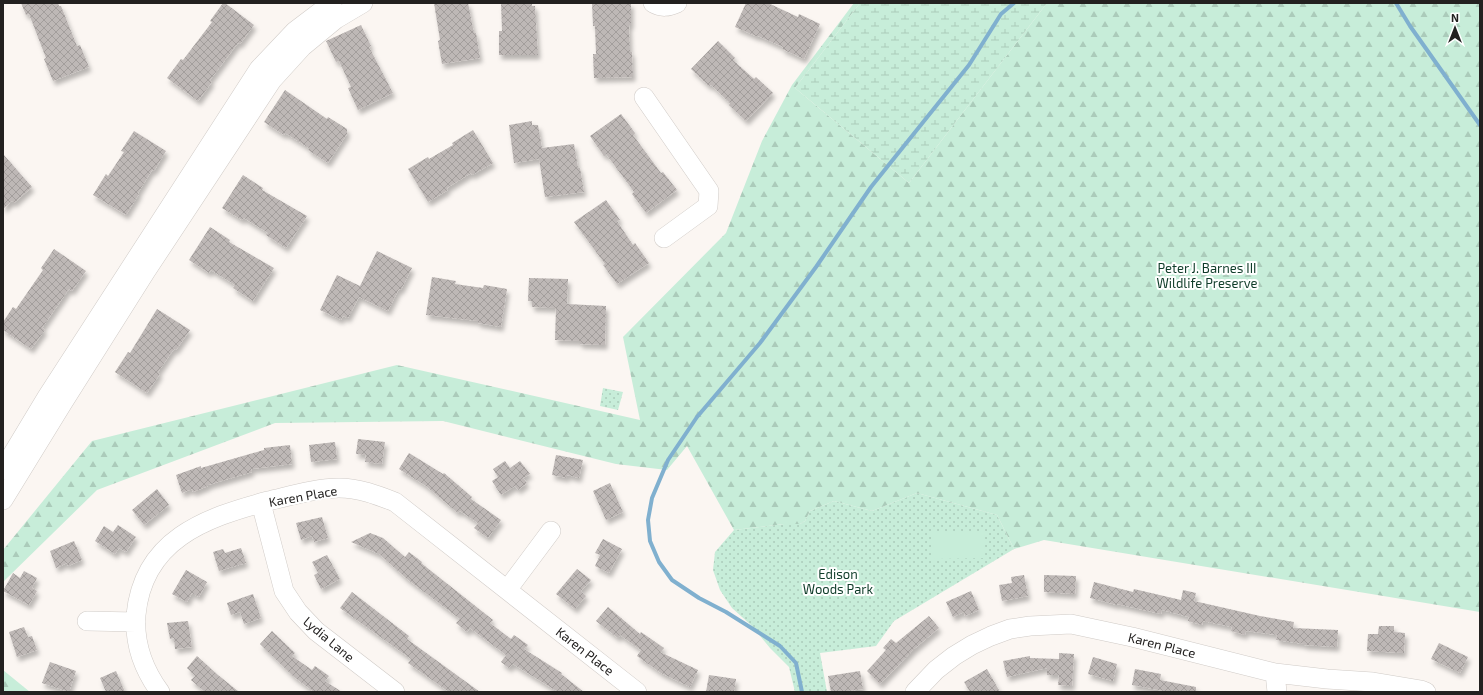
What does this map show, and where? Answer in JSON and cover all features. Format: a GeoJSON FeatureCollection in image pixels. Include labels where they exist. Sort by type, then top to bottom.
{"type":"FeatureCollection","features":[{"type":"Feature","properties":{"kind":"street"},"geometry":{"type":"LineString","coordinates":[[3,470],[47,397],[295,31],[332,3]]}},
{"type":"Feature","properties":{"kind":"street"},"geometry":{"type":"LineString","coordinates":[[3,500],[146,271],[266,74],[336,19],[363,3]]}},
{"type":"Feature","properties":{"kind":"street"},"geometry":{"type":"LineString","coordinates":[[653,3],[663,6],[669,6],[677,3]]}},
{"type":"Feature","properties":{"kind":"street"},"geometry":{"type":"LineString","coordinates":[[644,97],[709,191],[708,206],[664,238]]}},
{"type":"Feature","properties":{"kind":"street","name":"Karen Place"},"geometry":{"type":"LineString","coordinates":[[160,692],[152,681],[141,657],[137,640],[136,622],[138,600],[150,570],[160,555],[189,530],[214,517],[296,494],[339,488],[364,491],[395,502],[637,692]]}},
{"type":"Feature","properties":{"kind":"street","name":"Lydia Lane"},"geometry":{"type":"LineString","coordinates":[[261,503],[284,591],[298,612],[316,631],[395,692]]}},
{"type":"Feature","properties":{"kind":"street"},"geometry":{"type":"LineString","coordinates":[[508,590],[551,531]]}},
{"type":"Feature","properties":{"kind":"street"},"geometry":{"type":"LineString","coordinates":[[87,621],[136,622]]}},
{"type":"Feature","properties":{"kind":"street","name":"Karen Place"},"geometry":{"type":"LineString","coordinates":[[915,692],[936,670],[954,656],[991,636],[1010,629],[1030,626],[1071,624],[1132,637],[1275,673],[1327,679],[1373,682],[1426,692]]}},
{"type":"Feature","properties":{"kind":"street"},"geometry":{"type":"LineString","coordinates":[[1275,673],[1277,692]]}},
{"type":"Feature","properties":{"kind":"green space","name":"Peter J. Barnes III Wildlife Preserve"},"geometry":{"type":"Polygon","coordinates":[[[854,3],[860,3],[795,88],[909,183],[1047,3],[1480,3],[1480,612],[1044,540],[1014,549],[997,515],[917,493],[872,511],[834,501],[810,511],[805,521],[800,524],[784,524],[734,530],[687,446],[667,470],[616,464],[443,421],[275,423],[97,490],[3,582],[3,550],[92,441],[397,365],[640,420],[623,337],[726,233],[762,141],[792,85],[854,3]]]}},
{"type":"Feature","properties":{"kind":"green space"},"geometry":{"type":"Polygon","coordinates":[[[860,3],[1047,3],[909,183],[795,88],[860,3]]]}},
{"type":"Feature","properties":{"kind":"green space"},"geometry":{"type":"Polygon","coordinates":[[[603,388],[623,392],[618,410],[600,406],[603,388]]]}},
{"type":"Feature","properties":{"kind":"green space","name":"Edison Woods Park"},"geometry":{"type":"Polygon","coordinates":[[[917,493],[997,515],[1014,549],[894,621],[876,646],[820,653],[827,692],[795,692],[789,667],[770,648],[752,626],[732,608],[720,590],[713,570],[715,552],[734,530],[784,524],[800,524],[805,521],[810,511],[834,501],[872,511],[917,493]]]}},
{"type":"Feature","properties":{"kind":"green space"},"geometry":{"type":"Polygon","coordinates":[[[984,531],[985,558],[933,559],[933,532],[984,531]]]}},
{"type":"Feature","properties":{"kind":"green space"},"geometry":{"type":"Polygon","coordinates":[[[3,670],[30,692],[3,692],[3,670]]]}},
{"type":"Feature","properties":{"kind":"building"},"geometry":{"type":"Polygon","coordinates":[[[21,3],[58,3],[59,6],[61,6],[77,46],[80,45],[89,67],[53,81],[29,14],[26,15],[21,3]]]}},
{"type":"Feature","properties":{"kind":"building"},"geometry":{"type":"Polygon","coordinates":[[[223,3],[254,25],[240,44],[238,43],[210,80],[212,82],[198,101],[167,78],[212,22],[210,21],[223,3]]]}},
{"type":"Feature","properties":{"kind":"building"},"geometry":{"type":"Polygon","coordinates":[[[434,3],[468,3],[474,33],[476,33],[480,58],[442,64],[434,3]]]}},
{"type":"Feature","properties":{"kind":"building"},"geometry":{"type":"Polygon","coordinates":[[[501,3],[532,3],[532,6],[535,6],[538,55],[499,55],[499,31],[502,31],[501,3]]]}},
{"type":"Feature","properties":{"kind":"building"},"geometry":{"type":"Polygon","coordinates":[[[592,3],[631,3],[631,25],[629,25],[633,77],[594,78],[593,54],[596,54],[592,3]]]}},
{"type":"Feature","properties":{"kind":"building"},"geometry":{"type":"Polygon","coordinates":[[[746,3],[768,3],[798,17],[799,14],[820,24],[804,59],[782,49],[783,47],[735,27],[746,3]]]}},
{"type":"Feature","properties":{"kind":"building"},"geometry":{"type":"Polygon","coordinates":[[[361,25],[371,46],[369,47],[393,93],[358,110],[348,88],[351,87],[339,61],[336,62],[326,41],[361,25]]]}},
{"type":"Feature","properties":{"kind":"building"},"geometry":{"type":"Polygon","coordinates":[[[718,41],[735,58],[733,60],[754,79],[756,77],[773,93],[746,121],[711,85],[709,86],[691,69],[718,41]]]}},
{"type":"Feature","properties":{"kind":"building"},"geometry":{"type":"Polygon","coordinates":[[[285,90],[327,119],[328,117],[347,129],[347,134],[328,163],[308,150],[309,148],[285,133],[284,135],[264,122],[285,90]]]}},
{"type":"Feature","properties":{"kind":"building"},"geometry":{"type":"Polygon","coordinates":[[[621,114],[635,133],[633,135],[661,173],[663,172],[677,190],[646,213],[632,194],[634,192],[629,185],[606,154],[604,156],[590,136],[621,114]]]}},
{"type":"Feature","properties":{"kind":"building"},"geometry":{"type":"Polygon","coordinates":[[[532,121],[532,125],[538,125],[542,148],[574,144],[584,192],[545,197],[539,159],[514,163],[509,125],[532,121]]]}},
{"type":"Feature","properties":{"kind":"building"},"geometry":{"type":"Polygon","coordinates":[[[473,130],[493,163],[472,175],[471,173],[447,188],[448,190],[428,202],[408,169],[453,145],[452,143],[473,130]]]}},
{"type":"Feature","properties":{"kind":"building"},"geometry":{"type":"Polygon","coordinates":[[[134,131],[166,151],[154,171],[152,170],[126,215],[93,195],[106,174],[108,176],[124,152],[121,151],[134,131]]]}},
{"type":"Feature","properties":{"kind":"building"},"geometry":{"type":"Polygon","coordinates":[[[3,154],[32,187],[14,203],[12,201],[3,209],[3,154]]]}},
{"type":"Feature","properties":{"kind":"building"},"geometry":{"type":"Polygon","coordinates":[[[243,175],[263,188],[262,190],[307,216],[286,248],[266,235],[268,233],[244,218],[242,220],[222,208],[243,175]]]}},
{"type":"Feature","properties":{"kind":"building"},"geometry":{"type":"Polygon","coordinates":[[[606,200],[620,220],[617,221],[633,245],[635,243],[649,263],[617,284],[603,265],[605,264],[574,222],[606,200]]]}},
{"type":"Feature","properties":{"kind":"building"},"geometry":{"type":"Polygon","coordinates":[[[210,227],[230,240],[229,242],[274,268],[253,301],[233,288],[235,285],[211,270],[209,273],[189,260],[210,227]]]}},
{"type":"Feature","properties":{"kind":"building"},"geometry":{"type":"Polygon","coordinates":[[[54,249],[86,271],[72,291],[69,289],[42,328],[45,330],[31,349],[3,330],[3,322],[13,307],[16,309],[43,270],[41,268],[54,249]]]}},
{"type":"Feature","properties":{"kind":"building"},"geometry":{"type":"Polygon","coordinates":[[[377,251],[412,268],[388,311],[359,297],[348,318],[343,316],[341,320],[320,310],[337,275],[360,286],[377,251]]]}},
{"type":"Feature","properties":{"kind":"building"},"geometry":{"type":"Polygon","coordinates":[[[432,277],[456,281],[455,284],[483,288],[484,285],[507,289],[501,327],[478,323],[478,321],[426,315],[432,277]]]}},
{"type":"Feature","properties":{"kind":"building"},"geometry":{"type":"Polygon","coordinates":[[[529,278],[568,279],[567,304],[606,306],[605,345],[580,344],[580,341],[555,340],[556,308],[532,307],[532,301],[528,301],[529,278]]]}},
{"type":"Feature","properties":{"kind":"building"},"geometry":{"type":"Polygon","coordinates":[[[157,309],[190,330],[176,350],[174,349],[158,372],[160,374],[147,393],[115,372],[128,352],[130,353],[157,309]]]}},
{"type":"Feature","properties":{"kind":"building"},"geometry":{"type":"Polygon","coordinates":[[[358,439],[385,442],[382,464],[365,462],[366,455],[356,454],[358,439]]]}},
{"type":"Feature","properties":{"kind":"building"},"geometry":{"type":"Polygon","coordinates":[[[335,442],[337,459],[311,462],[309,445],[335,442]]]}},
{"type":"Feature","properties":{"kind":"building"},"geometry":{"type":"Polygon","coordinates":[[[290,445],[292,464],[251,469],[252,472],[208,485],[193,492],[192,489],[182,493],[176,475],[201,466],[201,468],[264,450],[264,448],[290,445]]]}},
{"type":"Feature","properties":{"kind":"building"},"geometry":{"type":"Polygon","coordinates":[[[409,453],[443,474],[444,473],[472,497],[471,499],[501,520],[488,538],[474,528],[478,523],[460,511],[458,513],[426,486],[399,469],[409,453]]]}},
{"type":"Feature","properties":{"kind":"building"},"geometry":{"type":"Polygon","coordinates":[[[556,455],[583,460],[579,478],[567,475],[567,478],[552,475],[556,455]]]}},
{"type":"Feature","properties":{"kind":"building"},"geometry":{"type":"Polygon","coordinates":[[[505,461],[510,468],[520,461],[530,474],[523,478],[527,483],[518,490],[515,486],[501,495],[492,481],[498,477],[493,469],[505,461]]]}},
{"type":"Feature","properties":{"kind":"building"},"geometry":{"type":"Polygon","coordinates":[[[610,483],[623,512],[606,520],[593,491],[610,483]]]}},
{"type":"Feature","properties":{"kind":"building"},"geometry":{"type":"Polygon","coordinates":[[[157,489],[169,505],[144,525],[132,510],[157,489]]]}},
{"type":"Feature","properties":{"kind":"building"},"geometry":{"type":"Polygon","coordinates":[[[322,517],[328,538],[314,542],[312,536],[301,540],[296,523],[322,517]]]}},
{"type":"Feature","properties":{"kind":"building"},"geometry":{"type":"Polygon","coordinates":[[[118,525],[136,537],[126,552],[119,548],[115,554],[95,541],[104,526],[113,532],[118,525]]]}},
{"type":"Feature","properties":{"kind":"building"},"geometry":{"type":"Polygon","coordinates":[[[370,533],[383,538],[405,557],[409,552],[493,620],[490,623],[511,639],[514,635],[528,645],[524,649],[562,673],[561,674],[584,692],[558,692],[513,664],[509,668],[501,662],[506,655],[470,628],[467,632],[456,623],[460,619],[407,579],[379,554],[351,542],[370,533]]]}},
{"type":"Feature","properties":{"kind":"building"},"geometry":{"type":"Polygon","coordinates":[[[603,539],[622,549],[609,573],[595,566],[600,555],[595,553],[603,539]]]}},
{"type":"Feature","properties":{"kind":"building"},"geometry":{"type":"Polygon","coordinates":[[[74,541],[82,560],[68,566],[67,563],[56,568],[50,551],[74,541]]]}},
{"type":"Feature","properties":{"kind":"building"},"geometry":{"type":"Polygon","coordinates":[[[241,548],[246,563],[219,571],[213,552],[223,549],[225,553],[241,548]]]}},
{"type":"Feature","properties":{"kind":"building"},"geometry":{"type":"Polygon","coordinates":[[[327,555],[340,579],[321,589],[314,575],[318,573],[312,562],[327,555]]]}},
{"type":"Feature","properties":{"kind":"building"},"geometry":{"type":"Polygon","coordinates":[[[577,569],[591,580],[581,591],[586,596],[575,609],[556,594],[577,569]]]}},
{"type":"Feature","properties":{"kind":"building"},"geometry":{"type":"Polygon","coordinates":[[[186,570],[207,582],[199,597],[192,593],[187,602],[172,594],[186,570]]]}},
{"type":"Feature","properties":{"kind":"building"},"geometry":{"type":"Polygon","coordinates":[[[24,571],[37,578],[32,588],[37,591],[29,605],[3,591],[13,573],[20,578],[24,571]]]}},
{"type":"Feature","properties":{"kind":"building"},"geometry":{"type":"Polygon","coordinates":[[[1024,575],[1028,596],[1002,601],[999,585],[1012,583],[1011,577],[1024,575]]]}},
{"type":"Feature","properties":{"kind":"building"},"geometry":{"type":"Polygon","coordinates":[[[1044,575],[1076,576],[1075,594],[1044,592],[1044,575]]]}},
{"type":"Feature","properties":{"kind":"building"},"geometry":{"type":"Polygon","coordinates":[[[1094,582],[1133,592],[1134,589],[1181,600],[1183,590],[1196,593],[1194,601],[1294,622],[1293,628],[1338,630],[1337,647],[1304,645],[1276,640],[1277,635],[1246,631],[1245,635],[1231,631],[1232,627],[1203,621],[1202,625],[1188,621],[1189,617],[1162,610],[1161,614],[1090,598],[1094,582]]]}},
{"type":"Feature","properties":{"kind":"building"},"geometry":{"type":"Polygon","coordinates":[[[971,591],[979,610],[965,616],[964,612],[953,617],[946,602],[971,591]]]}},
{"type":"Feature","properties":{"kind":"building"},"geometry":{"type":"Polygon","coordinates":[[[352,592],[409,636],[407,639],[480,692],[449,692],[408,663],[411,659],[340,608],[352,592]]]}},
{"type":"Feature","properties":{"kind":"building"},"geometry":{"type":"Polygon","coordinates":[[[253,594],[261,618],[244,624],[240,612],[231,615],[227,603],[253,594]]]}},
{"type":"Feature","properties":{"kind":"building"},"geometry":{"type":"Polygon","coordinates":[[[608,607],[640,634],[641,632],[664,648],[660,652],[698,670],[690,687],[661,673],[637,656],[641,650],[620,635],[618,638],[596,621],[608,607]]]}},
{"type":"Feature","properties":{"kind":"building"},"geometry":{"type":"Polygon","coordinates":[[[929,616],[939,628],[914,649],[880,684],[867,671],[886,650],[883,648],[891,639],[896,643],[929,616]]]}},
{"type":"Feature","properties":{"kind":"building"},"geometry":{"type":"Polygon","coordinates":[[[188,621],[192,647],[175,649],[174,638],[170,639],[167,623],[188,621]]]}},
{"type":"Feature","properties":{"kind":"building"},"geometry":{"type":"Polygon","coordinates":[[[1379,626],[1394,626],[1394,632],[1405,633],[1404,653],[1367,651],[1368,634],[1378,634],[1379,626]]]}},
{"type":"Feature","properties":{"kind":"building"},"geometry":{"type":"Polygon","coordinates":[[[24,627],[28,637],[32,636],[37,650],[17,657],[9,632],[24,627]]]}},
{"type":"Feature","properties":{"kind":"building"},"geometry":{"type":"Polygon","coordinates":[[[272,631],[295,653],[292,656],[312,670],[315,666],[329,676],[325,681],[342,692],[314,692],[294,677],[260,644],[272,631]]]}},
{"type":"Feature","properties":{"kind":"building"},"geometry":{"type":"Polygon","coordinates":[[[1439,643],[1468,657],[1460,673],[1431,659],[1439,643]]]}},
{"type":"Feature","properties":{"kind":"building"},"geometry":{"type":"Polygon","coordinates":[[[1059,653],[1074,654],[1072,686],[1058,685],[1059,675],[1047,675],[1047,668],[1007,677],[1003,661],[1030,656],[1030,658],[1059,659],[1059,653]]]}},
{"type":"Feature","properties":{"kind":"building"},"geometry":{"type":"Polygon","coordinates":[[[197,656],[239,692],[205,692],[191,680],[195,676],[187,668],[197,656]]]}},
{"type":"Feature","properties":{"kind":"building"},"geometry":{"type":"Polygon","coordinates":[[[1093,657],[1117,664],[1113,681],[1088,674],[1093,657]]]}},
{"type":"Feature","properties":{"kind":"building"},"geometry":{"type":"Polygon","coordinates":[[[50,662],[76,671],[69,692],[42,683],[50,662]]]}},
{"type":"Feature","properties":{"kind":"building"},"geometry":{"type":"Polygon","coordinates":[[[987,669],[1000,692],[970,692],[964,682],[987,669]]]}},
{"type":"Feature","properties":{"kind":"building"},"geometry":{"type":"Polygon","coordinates":[[[1135,669],[1161,674],[1160,680],[1196,687],[1196,692],[1169,692],[1132,685],[1135,669]]]}},
{"type":"Feature","properties":{"kind":"building"},"geometry":{"type":"Polygon","coordinates":[[[116,671],[125,692],[106,692],[100,678],[116,671]]]}},
{"type":"Feature","properties":{"kind":"building"},"geometry":{"type":"Polygon","coordinates":[[[860,671],[863,689],[831,692],[828,676],[860,671]]]}},
{"type":"Feature","properties":{"kind":"building"},"geometry":{"type":"Polygon","coordinates":[[[709,675],[736,679],[734,692],[706,692],[709,675]]]}},
{"type":"Feature","properties":{"kind":"waterway"},"geometry":{"type":"LineString","coordinates":[[802,692],[796,663],[780,646],[726,612],[699,598],[672,580],[659,562],[650,541],[648,520],[652,498],[668,460],[697,417],[760,343],[816,267],[871,187],[969,65],[1001,14],[1014,3]]}},
{"type":"Feature","properties":{"kind":"waterway"},"geometry":{"type":"LineString","coordinates":[[1396,3],[1410,26],[1480,125]]}}]}
